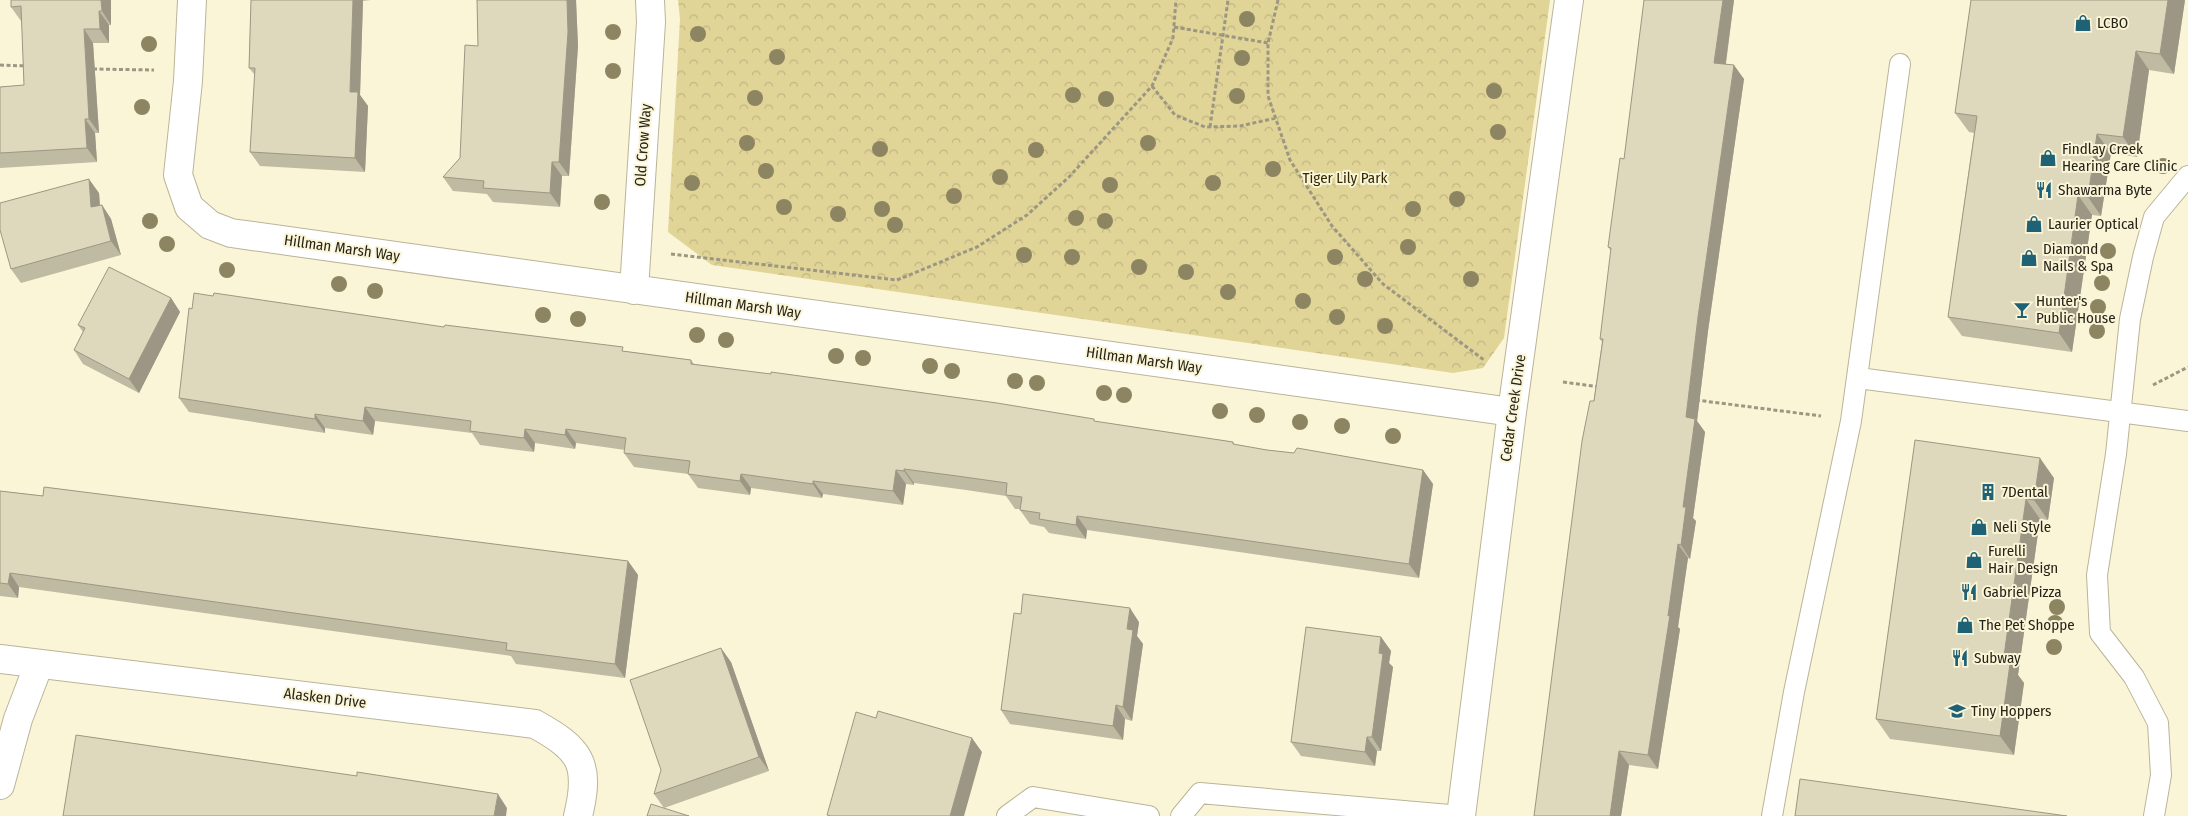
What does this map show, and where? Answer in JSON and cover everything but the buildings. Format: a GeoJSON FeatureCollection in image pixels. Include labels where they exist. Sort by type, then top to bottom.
{"type":"FeatureCollection","features":[{"type":"Feature","properties":{"kind":"street","name":"Hillman Marsh Way"},"geometry":{"type":"LineString","coordinates":[[192,0],[189,71],[178,175],[189,207],[210,225],[231,233],[1512,412]]}},
{"type":"Feature","properties":{"kind":"street","name":"Old Crow Way"},"geometry":{"type":"LineString","coordinates":[[634,290],[651,22],[650,0]]}},
{"type":"Feature","properties":{"kind":"street","name":"Cedar Creek Drive"},"geometry":{"type":"LineString","coordinates":[[1461,816],[1512,412],[1569,0]]}},
{"type":"Feature","properties":{"kind":"street","name":"Alasken Drive"},"geometry":{"type":"LineString","coordinates":[[0,659],[535,724],[563,740],[578,756],[582,771],[582,799],[578,816]]}},
{"type":"Feature","properties":{"kind":"street"},"geometry":{"type":"LineString","coordinates":[[0,785],[18,719],[39,664]]}},
{"type":"Feature","properties":{"kind":"lane"},"geometry":{"type":"LineString","coordinates":[[1772,816],[1794,692],[1851,421],[1900,64]]}},
{"type":"Feature","properties":{"kind":"lane"},"geometry":{"type":"LineString","coordinates":[[2154,816],[2161,775],[2158,723],[2134,677],[2100,633],[2097,575],[2122,412],[2130,318],[2154,217],[2188,176]]}},
{"type":"Feature","properties":{"kind":"lane"},"geometry":{"type":"LineString","coordinates":[[1858,378],[2188,421]]}},
{"type":"Feature","properties":{"kind":"lane"},"geometry":{"type":"LineString","coordinates":[[1182,816],[1200,793],[1461,816]]}},
{"type":"Feature","properties":{"kind":"lane"},"geometry":{"type":"LineString","coordinates":[[1007,816],[1033,797],[1149,816]]}},
{"type":"Feature","properties":{"kind":"path"},"geometry":{"type":"LineString","coordinates":[[636,250],[897,280],[977,247],[1027,215],[1069,177],[1152,86],[1173,38],[1176,0]]}},
{"type":"Feature","properties":{"kind":"path"},"geometry":{"type":"LineString","coordinates":[[1210,126],[1228,0]]}},
{"type":"Feature","properties":{"kind":"path"},"geometry":{"type":"LineString","coordinates":[[1278,0],[1268,42],[1268,96],[1290,160],[1332,226],[1383,284],[1484,360]]}},
{"type":"Feature","properties":{"kind":"path"},"geometry":{"type":"LineString","coordinates":[[1174,27],[1268,42]]}},
{"type":"Feature","properties":{"kind":"path"},"geometry":{"type":"LineString","coordinates":[[0,65],[34,67]]}},
{"type":"Feature","properties":{"kind":"path"},"geometry":{"type":"LineString","coordinates":[[83,69],[189,71]]}},
{"type":"Feature","properties":{"kind":"path"},"geometry":{"type":"LineString","coordinates":[[1152,86],[1175,115],[1210,126],[1240,126],[1276,118]]}},
{"type":"Feature","properties":{"kind":"path"},"geometry":{"type":"LineString","coordinates":[[2152,385],[2188,367]]}},
{"type":"Feature","properties":{"kind":"path"},"geometry":{"type":"LineString","coordinates":[[1563,382],[1602,387]]}},
{"type":"Feature","properties":{"kind":"path"},"geometry":{"type":"LineString","coordinates":[[1688,399],[1786,410],[1851,421]]}},
{"type":"Feature","properties":{"kind":"green space","name":"Tiger Lily Park"},"geometry":{"type":"Polygon","coordinates":[[[678,0],[1550,0],[1504,338],[1483,368],[1453,373],[712,265],[668,232],[680,19],[678,0]]]}},
{"type":"Feature","properties":{"kind":"place","name":"LCBO"},"geometry":{"type":"Point","coordinates":[2083,23]}},
{"type":"Feature","properties":{"kind":"place","name":"Findlay Creek Hearing Care Clinic"},"geometry":{"type":"Point","coordinates":[2048,158]}},
{"type":"Feature","properties":{"kind":"place","name":"Shawarma Byte"},"geometry":{"type":"Point","coordinates":[2044,190]}},
{"type":"Feature","properties":{"kind":"place","name":"Laurier Optical"},"geometry":{"type":"Point","coordinates":[2034,224]}},
{"type":"Feature","properties":{"kind":"place","name":"Diamond Nails & Spa"},"geometry":{"type":"Point","coordinates":[2029,258]}},
{"type":"Feature","properties":{"kind":"place","name":"Hunter's Public House"},"geometry":{"type":"Point","coordinates":[2022,310]}},
{"type":"Feature","properties":{"kind":"place","name":"7Dental"},"geometry":{"type":"Point","coordinates":[1988,492]}},
{"type":"Feature","properties":{"kind":"place","name":"Neli Style"},"geometry":{"type":"Point","coordinates":[1979,527]}},
{"type":"Feature","properties":{"kind":"place","name":"Furelli Hair Design"},"geometry":{"type":"Point","coordinates":[1974,560]}},
{"type":"Feature","properties":{"kind":"place","name":"Gabriel Pizza"},"geometry":{"type":"Point","coordinates":[1969,592]}},
{"type":"Feature","properties":{"kind":"place","name":"The Pet Shoppe"},"geometry":{"type":"Point","coordinates":[1965,625]}},
{"type":"Feature","properties":{"kind":"place","name":"Subway"},"geometry":{"type":"Point","coordinates":[1960,658]}},
{"type":"Feature","properties":{"kind":"place","name":"Tiny Hoppers"},"geometry":{"type":"Point","coordinates":[1957,711]}}]}
